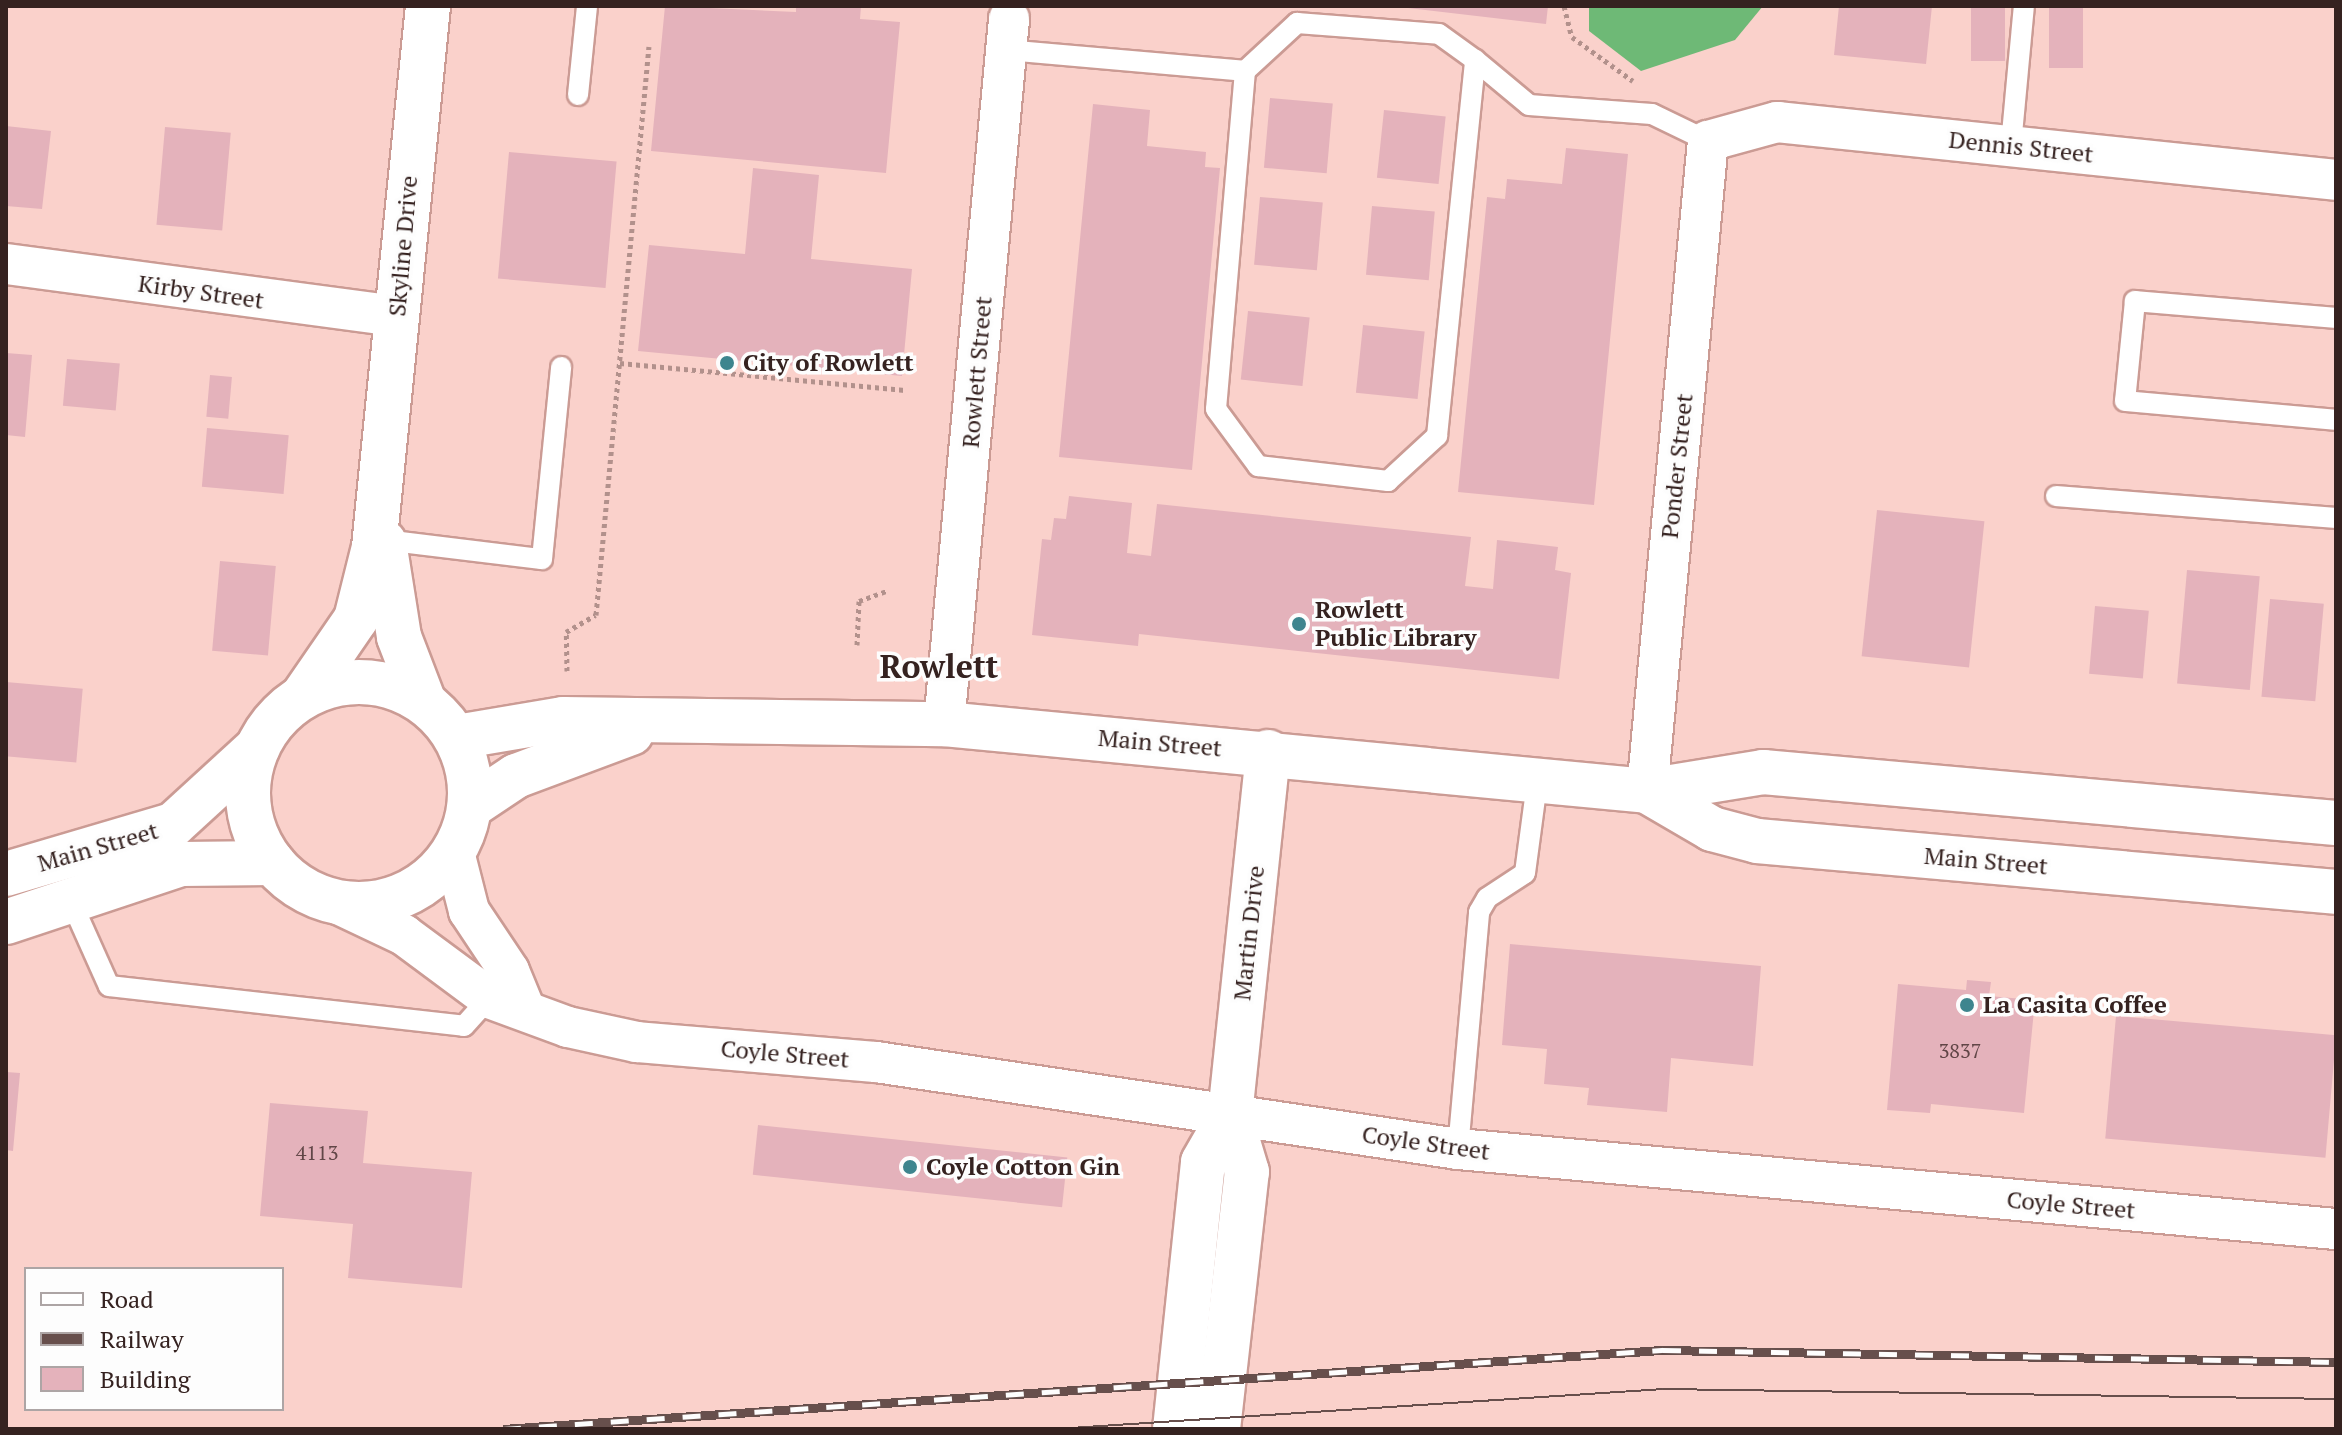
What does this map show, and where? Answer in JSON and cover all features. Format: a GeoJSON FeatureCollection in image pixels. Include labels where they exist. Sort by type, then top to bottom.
{"type":"FeatureCollection","features":[{"type":"Feature","properties":{"kind":"street","name":"Skyline Drive"},"geometry":{"type":"LineString","coordinates":[[303,696],[356,619],[381,486],[428,6]]}},
{"type":"Feature","properties":{"kind":"street","name":"Rowlett Street"},"geometry":{"type":"LineString","coordinates":[[944,724],[1009,25]]}},
{"type":"Feature","properties":{"kind":"street","name":"Dennis Street"},"geometry":{"type":"LineString","coordinates":[[1708,141],[1777,122],[2336,180]]}},
{"type":"Feature","properties":{"kind":"street","name":"Ponder Street"},"geometry":{"type":"LineString","coordinates":[[1647,791],[1708,141]]}},
{"type":"Feature","properties":{"kind":"street","name":"Kirby Street"},"geometry":{"type":"LineString","coordinates":[[6,264],[396,316]]}},
{"type":"Feature","properties":{"kind":"street","name":"Skyline Drive"},"geometry":{"type":"LineString","coordinates":[[381,486],[384,540],[399,637],[424,702]]}},
{"type":"Feature","properties":{"kind":"street"},"geometry":{"type":"LineString","coordinates":[[273,863],[332,901],[402,897],[454,852],[471,806],[457,737],[424,702],[364,680],[303,696]]}},
{"type":"Feature","properties":{"kind":"street","name":"Main Street"},"geometry":{"type":"LineString","coordinates":[[6,874],[173,825],[257,748],[303,696]]}},
{"type":"Feature","properties":{"kind":"street","name":"Main Street"},"geometry":{"type":"LineString","coordinates":[[457,737],[563,719],[944,724],[1538,776],[1647,791],[1763,772],[2336,823]]}},
{"type":"Feature","properties":{"kind":"street","name":"Main Street"},"geometry":{"type":"LineString","coordinates":[[471,806],[581,747],[672,722]]}},
{"type":"Feature","properties":{"kind":"street","name":"Main Street"},"geometry":{"type":"LineString","coordinates":[[6,922],[181,864],[273,863],[251,813],[247,786],[257,748]]}},
{"type":"Feature","properties":{"kind":"street","name":"Martin Drive"},"geometry":{"type":"LineString","coordinates":[[1218,1429],[1247,1172],[1230,1115],[1268,752]]}},
{"type":"Feature","properties":{"kind":"street","name":"Main Street"},"geometry":{"type":"LineString","coordinates":[[1647,791],[1712,829],[1757,841],[2336,892]]}},
{"type":"Feature","properties":{"kind":"street"},"geometry":{"type":"LineString","coordinates":[[454,852],[469,911],[509,971],[507,1004]]}},
{"type":"Feature","properties":{"kind":"street","name":"Coyle Street"},"geometry":{"type":"LineString","coordinates":[[332,901],[404,935],[507,1004],[637,1042],[876,1062],[1458,1149],[2336,1229]]}},
{"type":"Feature","properties":{"kind":"street","name":"Martin Drive"},"geometry":{"type":"LineString","coordinates":[[1175,1429],[1203,1162],[1230,1115]]}},
{"type":"Feature","properties":{"kind":"lane"},"geometry":{"type":"LineString","coordinates":[[578,95],[587,6]]}},
{"type":"Feature","properties":{"kind":"lane"},"geometry":{"type":"LineString","coordinates":[[2011,145],[2024,6]]}},
{"type":"Feature","properties":{"kind":"lane"},"geometry":{"type":"LineString","coordinates":[[1475,60],[1437,436],[1388,481],[1258,466],[1216,409],[1245,71],[1297,23],[1439,34],[1475,60],[1529,105],[1652,114],[1708,141]]}},
{"type":"Feature","properties":{"kind":"lane"},"geometry":{"type":"LineString","coordinates":[[1009,25],[1245,71]]}},
{"type":"Feature","properties":{"kind":"lane"},"geometry":{"type":"LineString","coordinates":[[2336,318],[2135,301],[2125,401],[2336,420]]}},
{"type":"Feature","properties":{"kind":"lane"},"geometry":{"type":"LineString","coordinates":[[384,540],[542,559],[561,367]]}},
{"type":"Feature","properties":{"kind":"lane"},"geometry":{"type":"LineString","coordinates":[[2056,496],[2336,518]]}},
{"type":"Feature","properties":{"kind":"lane"},"geometry":{"type":"LineString","coordinates":[[1458,1149],[1479,912],[1487,898],[1525,873],[1538,776]]}},
{"type":"Feature","properties":{"kind":"lane"},"geometry":{"type":"LineString","coordinates":[[70,899],[109,986],[464,1026],[507,1004]]}},
{"type":"Feature","properties":{"kind":"path"},"geometry":{"type":"LineString","coordinates":[[1564,6],[1572,37],[1637,83]]}},
{"type":"Feature","properties":{"kind":"path"},"geometry":{"type":"LineString","coordinates":[[567,671],[566,632],[596,615],[649,46]]}},
{"type":"Feature","properties":{"kind":"path"},"geometry":{"type":"LineString","coordinates":[[620,363],[905,390]]}},
{"type":"Feature","properties":{"kind":"path"},"geometry":{"type":"LineString","coordinates":[[857,645],[859,601],[887,591]]}},
{"type":"Feature","properties":{"kind":"green space"},"geometry":{"type":"Polygon","coordinates":[[[1589,6],[1763,6],[1735,40],[1641,71],[1589,31],[1589,6]]]}},
{"type":"Feature","properties":{"kind":"building"},"geometry":{"type":"Polygon","coordinates":[[[665,6],[796,12],[796,6],[861,6],[860,19],[900,22],[886,173],[651,151],[665,6]]]}},
{"type":"Feature","properties":{"kind":"building"},"geometry":{"type":"Polygon","coordinates":[[[1391,6],[1548,6],[1546,24],[1391,6]]]}},
{"type":"Feature","properties":{"kind":"building"},"geometry":{"type":"Polygon","coordinates":[[[1839,6],[1932,6],[1926,64],[1834,55],[1839,6]]]}},
{"type":"Feature","properties":{"kind":"building"},"geometry":{"type":"Polygon","coordinates":[[[1971,6],[2005,6],[2005,61],[1971,61],[1971,6]]]}},
{"type":"Feature","properties":{"kind":"building"},"geometry":{"type":"Polygon","coordinates":[[[2049,6],[2083,6],[2083,68],[2049,68],[2049,6]]]}},
{"type":"Feature","properties":{"kind":"building"},"geometry":{"type":"Polygon","coordinates":[[[1270,98],[1333,103],[1327,173],[1264,168],[1270,98]]]}},
{"type":"Feature","properties":{"kind":"building"},"geometry":{"type":"Polygon","coordinates":[[[1093,104],[1150,110],[1147,146],[1206,152],[1205,167],[1220,168],[1192,470],[1059,457],[1093,104]]]}},
{"type":"Feature","properties":{"kind":"building"},"geometry":{"type":"Polygon","coordinates":[[[1384,110],[1446,116],[1439,184],[1377,178],[1384,110]]]}},
{"type":"Feature","properties":{"kind":"building"},"geometry":{"type":"Polygon","coordinates":[[[6,126],[51,131],[42,209],[6,206],[6,126]]]}},
{"type":"Feature","properties":{"kind":"building"},"geometry":{"type":"Polygon","coordinates":[[[165,127],[231,133],[222,230],[156,225],[165,127]]]}},
{"type":"Feature","properties":{"kind":"building"},"geometry":{"type":"Polygon","coordinates":[[[1566,148],[1628,154],[1594,505],[1458,492],[1487,197],[1505,199],[1507,179],[1562,184],[1566,148]]]}},
{"type":"Feature","properties":{"kind":"building"},"geometry":{"type":"Polygon","coordinates":[[[509,152],[617,161],[606,288],[498,279],[509,152]]]}},
{"type":"Feature","properties":{"kind":"building"},"geometry":{"type":"Polygon","coordinates":[[[753,168],[819,175],[811,259],[912,269],[902,376],[638,351],[649,245],[745,254],[753,168]]]}},
{"type":"Feature","properties":{"kind":"building"},"geometry":{"type":"Polygon","coordinates":[[[1260,197],[1323,202],[1317,270],[1254,265],[1260,197]]]}},
{"type":"Feature","properties":{"kind":"building"},"geometry":{"type":"Polygon","coordinates":[[[1372,206],[1435,211],[1429,280],[1366,275],[1372,206]]]}},
{"type":"Feature","properties":{"kind":"building"},"geometry":{"type":"Polygon","coordinates":[[[1248,311],[1310,317],[1302,386],[1241,380],[1248,311]]]}},
{"type":"Feature","properties":{"kind":"building"},"geometry":{"type":"Polygon","coordinates":[[[1363,325],[1425,331],[1418,399],[1356,393],[1363,325]]]}},
{"type":"Feature","properties":{"kind":"building"},"geometry":{"type":"Polygon","coordinates":[[[6,353],[32,355],[25,437],[6,435],[6,353]]]}},
{"type":"Feature","properties":{"kind":"building"},"geometry":{"type":"Polygon","coordinates":[[[67,359],[120,364],[116,410],[63,406],[67,359]]]}},
{"type":"Feature","properties":{"kind":"building"},"geometry":{"type":"Polygon","coordinates":[[[210,375],[232,377],[228,419],[206,417],[210,375]]]}},
{"type":"Feature","properties":{"kind":"building"},"geometry":{"type":"Polygon","coordinates":[[[207,428],[289,435],[284,494],[202,487],[207,428]]]}},
{"type":"Feature","properties":{"kind":"building"},"geometry":{"type":"Polygon","coordinates":[[[1069,496],[1132,503],[1127,553],[1151,556],[1157,504],[1471,537],[1465,586],[1493,589],[1497,540],[1558,547],[1555,570],[1571,573],[1559,679],[1139,634],[1138,646],[1032,635],[1042,539],[1051,540],[1054,518],[1066,519],[1069,496]]]}},
{"type":"Feature","properties":{"kind":"building"},"geometry":{"type":"Polygon","coordinates":[[[1877,510],[1984,521],[1969,667],[1862,656],[1877,510]]]}},
{"type":"Feature","properties":{"kind":"building"},"geometry":{"type":"Polygon","coordinates":[[[220,561],[276,566],[268,656],[212,651],[220,561]]]}},
{"type":"Feature","properties":{"kind":"building"},"geometry":{"type":"Polygon","coordinates":[[[2187,570],[2260,576],[2250,690],[2177,684],[2187,570]]]}},
{"type":"Feature","properties":{"kind":"building"},"geometry":{"type":"Polygon","coordinates":[[[2270,599],[2324,604],[2315,701],[2261,697],[2270,599]]]}},
{"type":"Feature","properties":{"kind":"building"},"geometry":{"type":"Polygon","coordinates":[[[2095,606],[2149,611],[2143,678],[2089,674],[2095,606]]]}},
{"type":"Feature","properties":{"kind":"building"},"geometry":{"type":"Polygon","coordinates":[[[6,682],[83,689],[76,762],[6,756],[6,682]]]}},
{"type":"Feature","properties":{"kind":"building"},"geometry":{"type":"Polygon","coordinates":[[[1510,944],[1761,966],[1753,1066],[1671,1058],[1667,1112],[1587,1105],[1589,1088],[1544,1084],[1547,1049],[1502,1045],[1510,944]]]}},
{"type":"Feature","properties":{"kind":"building"},"geometry":{"type":"Polygon","coordinates":[[[1967,980],[1991,982],[1989,996],[2035,1000],[2024,1113],[1931,1104],[1930,1113],[1887,1110],[1898,984],[1966,990],[1967,980]]]}},
{"type":"Feature","properties":{"kind":"building"},"geometry":{"type":"Polygon","coordinates":[[[2116,1016],[2336,1035],[2325,1158],[2105,1139],[2116,1016]]]}},
{"type":"Feature","properties":{"kind":"building"},"geometry":{"type":"Polygon","coordinates":[[[6,1072],[20,1073],[13,1151],[6,1150],[6,1072]]]}},
{"type":"Feature","properties":{"kind":"building"},"geometry":{"type":"Polygon","coordinates":[[[270,1103],[368,1111],[363,1163],[472,1172],[462,1288],[348,1278],[353,1224],[260,1216],[270,1103]]]}},
{"type":"Feature","properties":{"kind":"building","name":"Coyle Cotton Gin"},"geometry":{"type":"Polygon","coordinates":[[[758,1125],[1067,1158],[1062,1207],[753,1175],[758,1125]]]}},
{"type":"Feature","properties":{"kind":"tram line"},"geometry":{"type":"LineString","coordinates":[[1055,1429],[1663,1389],[2336,1399]]}},
{"type":"Feature","properties":{"kind":"railway"},"geometry":{"type":"LineString","coordinates":[[503,1429],[1663,1350],[2336,1362]]}},
{"type":"Feature","properties":{"kind":"place","name":"City of Rowlett"},"geometry":{"type":"Point","coordinates":[727,363]}},
{"type":"Feature","properties":{"kind":"place","name":"Rowlett Public Library"},"geometry":{"type":"Point","coordinates":[1299,624]}},
{"type":"Feature","properties":{"kind":"place","name":"La Casita Coffee"},"geometry":{"type":"Point","coordinates":[1967,1005]}},
{"type":"Feature","properties":{"kind":"place","name":"Coyle Cotton Gin"},"geometry":{"type":"Point","coordinates":[910,1167]}},
{"type":"Feature","properties":{"kind":"district","name":"Rowlett"},"geometry":{"type":"Point","coordinates":[939,666]}}]}
